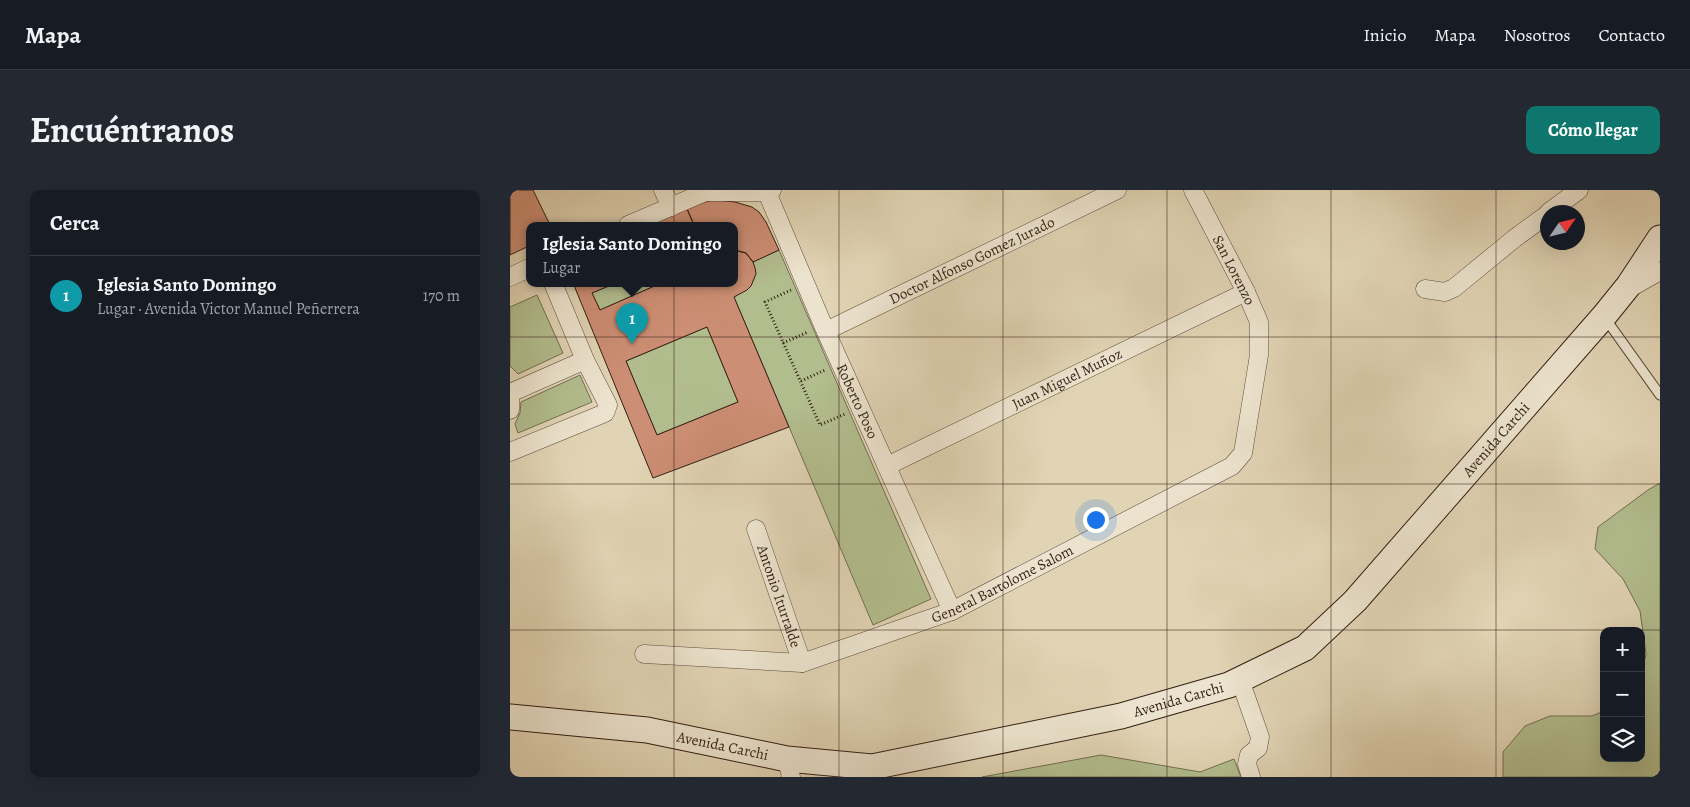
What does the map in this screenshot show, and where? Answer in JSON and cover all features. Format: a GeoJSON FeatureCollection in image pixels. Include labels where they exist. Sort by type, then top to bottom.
{"type":"FeatureCollection","features":[{"type":"Feature","properties":{"kind":"street"},"geometry":{"type":"LineString","coordinates":[[663,190],[671,207]]}},
{"type":"Feature","properties":{"kind":"street","name":"Doctor Alfonso Gomez Jurado"},"geometry":{"type":"LineString","coordinates":[[825,328],[1117,190]]}},
{"type":"Feature","properties":{"kind":"street","name":"San Lorenzo"},"geometry":{"type":"LineString","coordinates":[[1193,190],[1246,292],[1259,322],[1259,355]]}},
{"type":"Feature","properties":{"kind":"street"},"geometry":{"type":"LineString","coordinates":[[1559,205],[1579,190]]}},
{"type":"Feature","properties":{"kind":"street"},"geometry":{"type":"LineString","coordinates":[[635,222],[709,191],[768,191]]}},
{"type":"Feature","properties":{"kind":"street","name":"Roberto Poso"},"geometry":{"type":"LineString","coordinates":[[768,191],[805,284],[952,611]]}},
{"type":"Feature","properties":{"kind":"street"},"geometry":{"type":"LineString","coordinates":[[1425,290],[1445,292],[1454,288],[1540,219]]}},
{"type":"Feature","properties":{"kind":"street","name":"Avenida Carchi"},"geometry":{"type":"LineString","coordinates":[[510,717],[647,730],[789,768],[872,767],[1121,716],[1229,685],[1305,648],[1356,601],[1625,291],[1660,238]]}},
{"type":"Feature","properties":{"kind":"street"},"geometry":{"type":"LineString","coordinates":[[510,277],[526,270]]}},
{"type":"Feature","properties":{"kind":"street"},"geometry":{"type":"LineString","coordinates":[[1625,291],[1660,271]]}},
{"type":"Feature","properties":{"kind":"street"},"geometry":{"type":"LineString","coordinates":[[510,451],[605,413],[608,405],[586,360],[555,287]]}},
{"type":"Feature","properties":{"kind":"street","name":"Juan Miguel Muñoz"},"geometry":{"type":"LineString","coordinates":[[887,466],[1246,292]]}},
{"type":"Feature","properties":{"kind":"street","name":"General Bartolome Salom"},"geometry":{"type":"LineString","coordinates":[[644,654],[802,663],[952,611],[1232,466],[1243,453],[1259,355]]}},
{"type":"Feature","properties":{"kind":"street"},"geometry":{"type":"LineString","coordinates":[[510,410],[510,394],[586,360]]}},
{"type":"Feature","properties":{"kind":"street","name":"Antonio Iturralde"},"geometry":{"type":"LineString","coordinates":[[756,530],[802,663]]}},
{"type":"Feature","properties":{"kind":"street"},"geometry":{"type":"LineString","coordinates":[[1240,680],[1260,737],[1258,748],[1249,755],[1247,764],[1251,777]]}},
{"type":"Feature","properties":{"kind":"lane"},"geometry":{"type":"LineString","coordinates":[[1604,316],[1660,395]]}},
{"type":"Feature","properties":{"kind":"path"},"geometry":{"type":"LineString","coordinates":[[805,284],[765,302],[783,343],[820,425],[860,407]]}},
{"type":"Feature","properties":{"kind":"path"},"geometry":{"type":"LineString","coordinates":[[783,343],[825,328]]}},
{"type":"Feature","properties":{"kind":"path"},"geometry":{"type":"LineString","coordinates":[[801,382],[841,364]]}},
{"type":"Feature","properties":{"kind":"green space"},"geometry":{"type":"Polygon","coordinates":[[[779,250],[931,599],[873,625],[734,297],[751,283],[754,275],[753,262],[779,250]]]}},
{"type":"Feature","properties":{"kind":"green space"},"geometry":{"type":"Polygon","coordinates":[[[606,287],[652,287],[600,310],[592,293],[606,287]]]}},
{"type":"Feature","properties":{"kind":"green space"},"geometry":{"type":"Polygon","coordinates":[[[537,295],[563,353],[518,374],[510,366],[510,307],[537,295]]]}},
{"type":"Feature","properties":{"kind":"green space"},"geometry":{"type":"Polygon","coordinates":[[[707,327],[738,402],[657,435],[626,361],[707,327]]]}},
{"type":"Feature","properties":{"kind":"green space"},"geometry":{"type":"Polygon","coordinates":[[[580,375],[592,402],[518,433],[515,424],[520,413],[521,402],[580,375]]]}},
{"type":"Feature","properties":{"kind":"green space"},"geometry":{"type":"Polygon","coordinates":[[[1660,483],[1660,777],[1503,777],[1503,752],[1525,726],[1550,716],[1592,716],[1600,713],[1600,762],[1645,762],[1645,627],[1642,627],[1640,611],[1623,579],[1595,549],[1598,527],[1660,483]]]}},
{"type":"Feature","properties":{"kind":"green space"},"geometry":{"type":"Polygon","coordinates":[[[1101,755],[1200,772],[1234,759],[1241,777],[982,777],[1101,755]]]}},
{"type":"Feature","properties":{"kind":"building"},"geometry":{"type":"Polygon","coordinates":[[[510,190],[533,190],[549,222],[526,222],[526,247],[510,255],[510,190]]]}},
{"type":"Feature","properties":{"kind":"building"},"geometry":{"type":"Polygon","coordinates":[[[707,201],[735,202],[752,207],[759,212],[766,222],[779,250],[753,262],[746,253],[738,251],[738,222],[693,222],[687,209],[707,201]]]}},
{"type":"Feature","properties":{"kind":"building"},"geometry":{"type":"Polygon","coordinates":[[[687,209],[693,222],[657,222],[687,209]]]}},
{"type":"Feature","properties":{"kind":"building"},"geometry":{"type":"Polygon","coordinates":[[[738,251],[746,253],[753,262],[756,274],[751,286],[734,297],[789,427],[653,478],[575,287],[606,287],[592,293],[600,310],[652,287],[738,287],[738,251]],[[707,327],[626,361],[657,435],[738,402],[707,327]]]}},
{"type":"Feature","properties":{"kind":"place","name":"Iglesia Santo Domingo"},"geometry":{"type":"Point","coordinates":[632,344]}}]}
